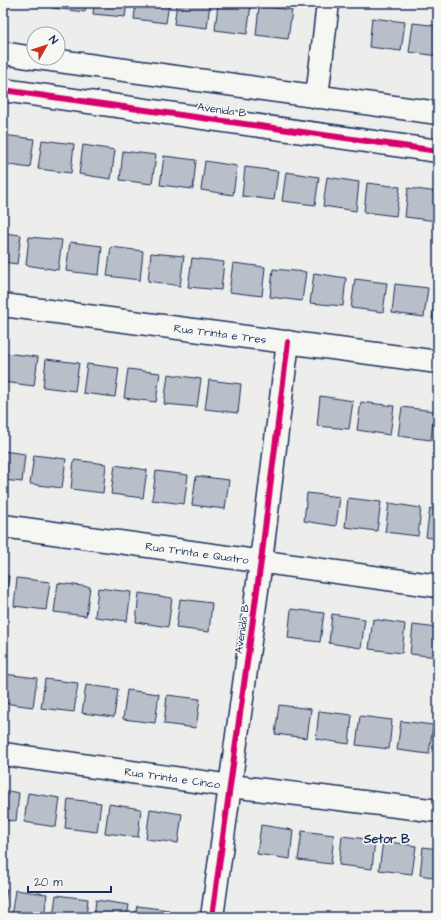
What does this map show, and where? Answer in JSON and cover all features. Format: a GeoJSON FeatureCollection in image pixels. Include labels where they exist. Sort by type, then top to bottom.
{"type":"FeatureCollection","features":[{"type":"Feature","properties":{"kind":"street"},"geometry":{"type":"LineString","coordinates":[[317,97],[328,3]]}},
{"type":"Feature","properties":{"kind":"street"},"geometry":{"type":"LineString","coordinates":[[3,53],[26,57]]}},
{"type":"Feature","properties":{"kind":"street"},"geometry":{"type":"LineString","coordinates":[[66,62],[438,113]]}},
{"type":"Feature","properties":{"kind":"street","name":"Avenida B"},"geometry":{"type":"LineString","coordinates":[[3,90],[438,151]]}},
{"type":"Feature","properties":{"kind":"street","name":"Rua Trinta e Tres"},"geometry":{"type":"LineString","coordinates":[[3,305],[438,362]]}},
{"type":"Feature","properties":{"kind":"street","name":"Avenida B"},"geometry":{"type":"LineString","coordinates":[[212,917],[261,561],[288,342]]}},
{"type":"Feature","properties":{"kind":"street","name":"Rua Trinta e Quatro"},"geometry":{"type":"LineString","coordinates":[[3,526],[438,586]]}},
{"type":"Feature","properties":{"kind":"street","name":"Rua Trinta e Cinco"},"geometry":{"type":"LineString","coordinates":[[3,754],[231,786],[438,811]]}},
{"type":"Feature","properties":{"kind":"building"},"geometry":{"type":"Polygon","coordinates":[[[13,3],[44,3],[44,7],[13,3]]]}},
{"type":"Feature","properties":{"kind":"building"},"geometry":{"type":"Polygon","coordinates":[[[53,3],[86,3],[85,12],[52,8],[53,3]]]}},
{"type":"Feature","properties":{"kind":"building"},"geometry":{"type":"Polygon","coordinates":[[[94,3],[127,3],[125,17],[93,14],[94,3]]]}},
{"type":"Feature","properties":{"kind":"building"},"geometry":{"type":"Polygon","coordinates":[[[136,3],[169,3],[166,23],[134,19],[136,3]]]}},
{"type":"Feature","properties":{"kind":"building"},"geometry":{"type":"Polygon","coordinates":[[[177,3],[210,3],[207,28],[174,24],[177,3]]]}},
{"type":"Feature","properties":{"kind":"building"},"geometry":{"type":"Polygon","coordinates":[[[218,3],[251,5],[247,34],[215,30],[218,3]]]}},
{"type":"Feature","properties":{"kind":"building"},"geometry":{"type":"Polygon","coordinates":[[[259,6],[292,10],[288,39],[256,35],[259,6]]]}},
{"type":"Feature","properties":{"kind":"building"},"geometry":{"type":"Polygon","coordinates":[[[372,18],[405,22],[401,51],[369,47],[372,18]]]}},
{"type":"Feature","properties":{"kind":"building"},"geometry":{"type":"Polygon","coordinates":[[[413,23],[438,26],[438,56],[409,52],[413,23]]]}},
{"type":"Feature","properties":{"kind":"building"},"geometry":{"type":"Polygon","coordinates":[[[3,135],[34,139],[30,168],[3,164],[3,135]]]}},
{"type":"Feature","properties":{"kind":"building"},"geometry":{"type":"Polygon","coordinates":[[[42,140],[74,144],[71,173],[38,169],[42,140]]]}},
{"type":"Feature","properties":{"kind":"building"},"geometry":{"type":"Polygon","coordinates":[[[83,145],[115,150],[111,179],[79,174],[83,145]]]}},
{"type":"Feature","properties":{"kind":"building"},"geometry":{"type":"Polygon","coordinates":[[[123,151],[156,155],[152,184],[120,180],[123,151]]]}},
{"type":"Feature","properties":{"kind":"building"},"geometry":{"type":"Polygon","coordinates":[[[164,156],[196,160],[193,189],[160,185],[164,156]]]}},
{"type":"Feature","properties":{"kind":"building"},"geometry":{"type":"Polygon","coordinates":[[[205,161],[237,166],[233,195],[201,190],[205,161]]]}},
{"type":"Feature","properties":{"kind":"building"},"geometry":{"type":"Polygon","coordinates":[[[245,167],[278,171],[274,200],[242,196],[245,167]]]}},
{"type":"Feature","properties":{"kind":"building"},"geometry":{"type":"Polygon","coordinates":[[[286,172],[319,177],[315,205],[282,201],[286,172]]]}},
{"type":"Feature","properties":{"kind":"building"},"geometry":{"type":"Polygon","coordinates":[[[327,177],[359,182],[356,211],[323,206],[327,177]]]}},
{"type":"Feature","properties":{"kind":"building"},"geometry":{"type":"Polygon","coordinates":[[[367,183],[400,187],[396,216],[364,212],[367,183]]]}},
{"type":"Feature","properties":{"kind":"building"},"geometry":{"type":"Polygon","coordinates":[[[408,188],[438,192],[437,221],[405,217],[408,188]]]}},
{"type":"Feature","properties":{"kind":"building"},"geometry":{"type":"Polygon","coordinates":[[[3,233],[21,235],[17,264],[3,262],[3,233]]]}},
{"type":"Feature","properties":{"kind":"building"},"geometry":{"type":"Polygon","coordinates":[[[29,237],[62,240],[58,270],[26,265],[29,237]]]}},
{"type":"Feature","properties":{"kind":"building"},"geometry":{"type":"Polygon","coordinates":[[[70,242],[102,246],[99,275],[66,271],[70,242]]]}},
{"type":"Feature","properties":{"kind":"building"},"geometry":{"type":"Polygon","coordinates":[[[111,247],[143,251],[140,280],[107,276],[111,247]]]}},
{"type":"Feature","properties":{"kind":"building"},"geometry":{"type":"Polygon","coordinates":[[[151,253],[184,256],[180,286],[148,281],[151,253]]]}},
{"type":"Feature","properties":{"kind":"building"},"geometry":{"type":"Polygon","coordinates":[[[192,258],[224,262],[221,290],[188,287],[192,258]]]}},
{"type":"Feature","properties":{"kind":"building"},"geometry":{"type":"Polygon","coordinates":[[[233,263],[265,267],[262,296],[229,292],[233,263]]]}},
{"type":"Feature","properties":{"kind":"building"},"geometry":{"type":"Polygon","coordinates":[[[273,269],[306,272],[302,301],[270,297],[273,269]]]}},
{"type":"Feature","properties":{"kind":"building"},"geometry":{"type":"Polygon","coordinates":[[[314,273],[346,278],[343,306],[310,303],[314,273]]]}},
{"type":"Feature","properties":{"kind":"building"},"geometry":{"type":"Polygon","coordinates":[[[355,279],[387,283],[383,312],[351,308],[355,279]]]}},
{"type":"Feature","properties":{"kind":"building"},"geometry":{"type":"Polygon","coordinates":[[[395,284],[428,288],[424,317],[392,313],[395,284]]]}},
{"type":"Feature","properties":{"kind":"building"},"geometry":{"type":"Polygon","coordinates":[[[436,289],[438,290],[438,319],[432,319],[436,289]]]}},
{"type":"Feature","properties":{"kind":"building"},"geometry":{"type":"Polygon","coordinates":[[[5,353],[38,357],[34,386],[3,382],[5,353]]]}},
{"type":"Feature","properties":{"kind":"building"},"geometry":{"type":"Polygon","coordinates":[[[46,359],[79,363],[75,391],[43,387],[46,359]]]}},
{"type":"Feature","properties":{"kind":"building"},"geometry":{"type":"Polygon","coordinates":[[[87,364],[119,368],[115,397],[83,393],[87,364]]]}},
{"type":"Feature","properties":{"kind":"building"},"geometry":{"type":"Polygon","coordinates":[[[128,369],[160,373],[156,402],[124,398],[128,369]]]}},
{"type":"Feature","properties":{"kind":"building"},"geometry":{"type":"Polygon","coordinates":[[[168,374],[201,379],[197,407],[164,404],[168,374]]]}},
{"type":"Feature","properties":{"kind":"building"},"geometry":{"type":"Polygon","coordinates":[[[209,380],[241,384],[238,413],[205,409],[209,380]]]}},
{"type":"Feature","properties":{"kind":"building"},"geometry":{"type":"Polygon","coordinates":[[[320,396],[353,401],[349,429],[317,426],[320,396]]]}},
{"type":"Feature","properties":{"kind":"building"},"geometry":{"type":"Polygon","coordinates":[[[361,402],[394,406],[390,435],[357,430],[361,402]]]}},
{"type":"Feature","properties":{"kind":"building"},"geometry":{"type":"Polygon","coordinates":[[[402,407],[434,411],[431,440],[398,436],[402,407]]]}},
{"type":"Feature","properties":{"kind":"building"},"geometry":{"type":"Polygon","coordinates":[[[3,451],[25,454],[22,482],[3,480],[3,451]]]}},
{"type":"Feature","properties":{"kind":"building"},"geometry":{"type":"Polygon","coordinates":[[[34,455],[66,459],[62,488],[30,484],[34,455]]]}},
{"type":"Feature","properties":{"kind":"building"},"geometry":{"type":"Polygon","coordinates":[[[74,460],[106,464],[103,493],[71,489],[74,460]]]}},
{"type":"Feature","properties":{"kind":"building"},"geometry":{"type":"Polygon","coordinates":[[[115,465],[147,470],[143,498],[111,494],[115,465]]]}},
{"type":"Feature","properties":{"kind":"building"},"geometry":{"type":"Polygon","coordinates":[[[156,471],[188,475],[184,504],[152,500],[156,471]]]}},
{"type":"Feature","properties":{"kind":"building"},"geometry":{"type":"Polygon","coordinates":[[[196,476],[229,480],[225,509],[192,505],[196,476]]]}},
{"type":"Feature","properties":{"kind":"building"},"geometry":{"type":"Polygon","coordinates":[[[307,493],[340,497],[336,526],[304,521],[307,493]]]}},
{"type":"Feature","properties":{"kind":"building"},"geometry":{"type":"Polygon","coordinates":[[[348,498],[381,502],[377,531],[345,527],[348,498]]]}},
{"type":"Feature","properties":{"kind":"building"},"geometry":{"type":"Polygon","coordinates":[[[389,503],[421,508],[418,536],[385,532],[389,503]]]}},
{"type":"Feature","properties":{"kind":"building"},"geometry":{"type":"Polygon","coordinates":[[[430,508],[438,509],[438,539],[426,537],[430,508]]]}},
{"type":"Feature","properties":{"kind":"building"},"geometry":{"type":"Polygon","coordinates":[[[3,576],[9,576],[5,605],[3,605],[3,576]]]}},
{"type":"Feature","properties":{"kind":"building"},"geometry":{"type":"Polygon","coordinates":[[[17,578],[50,582],[46,610],[14,606],[17,578]]]}},
{"type":"Feature","properties":{"kind":"building"},"geometry":{"type":"Polygon","coordinates":[[[58,583],[90,587],[86,616],[54,612],[58,583]]]}},
{"type":"Feature","properties":{"kind":"building"},"geometry":{"type":"Polygon","coordinates":[[[98,588],[131,592],[127,621],[95,617],[98,588]]]}},
{"type":"Feature","properties":{"kind":"building"},"geometry":{"type":"Polygon","coordinates":[[[139,593],[172,598],[168,627],[136,622],[139,593]]]}},
{"type":"Feature","properties":{"kind":"building"},"geometry":{"type":"Polygon","coordinates":[[[180,599],[212,603],[209,632],[176,628],[180,599]]]}},
{"type":"Feature","properties":{"kind":"building"},"geometry":{"type":"Polygon","coordinates":[[[291,609],[324,613],[320,642],[288,638],[291,609]]]}},
{"type":"Feature","properties":{"kind":"building"},"geometry":{"type":"Polygon","coordinates":[[[332,614],[365,619],[361,648],[329,643],[332,614]]]}},
{"type":"Feature","properties":{"kind":"building"},"geometry":{"type":"Polygon","coordinates":[[[373,619],[405,624],[402,653],[369,649],[373,619]]]}},
{"type":"Feature","properties":{"kind":"building"},"geometry":{"type":"Polygon","coordinates":[[[413,625],[438,628],[438,657],[410,654],[413,625]]]}},
{"type":"Feature","properties":{"kind":"building"},"geometry":{"type":"Polygon","coordinates":[[[4,674],[37,678],[33,707],[3,703],[4,674]]]}},
{"type":"Feature","properties":{"kind":"building"},"geometry":{"type":"Polygon","coordinates":[[[45,679],[78,683],[74,712],[41,708],[45,679]]]}},
{"type":"Feature","properties":{"kind":"building"},"geometry":{"type":"Polygon","coordinates":[[[86,685],[118,689],[114,717],[82,713],[86,685]]]}},
{"type":"Feature","properties":{"kind":"building"},"geometry":{"type":"Polygon","coordinates":[[[127,690],[159,694],[155,723],[123,719],[127,690]]]}},
{"type":"Feature","properties":{"kind":"building"},"geometry":{"type":"Polygon","coordinates":[[[167,695],[200,699],[196,728],[164,724],[167,695]]]}},
{"type":"Feature","properties":{"kind":"building"},"geometry":{"type":"Polygon","coordinates":[[[279,705],[311,709],[307,738],[275,734],[279,705]]]}},
{"type":"Feature","properties":{"kind":"building"},"geometry":{"type":"Polygon","coordinates":[[[319,711],[352,715],[349,744],[316,739],[319,711]]]}},
{"type":"Feature","properties":{"kind":"building"},"geometry":{"type":"Polygon","coordinates":[[[360,716],[392,720],[389,749],[356,745],[360,716]]]}},
{"type":"Feature","properties":{"kind":"building"},"geometry":{"type":"Polygon","coordinates":[[[401,721],[433,725],[429,754],[397,750],[401,721]]]}},
{"type":"Feature","properties":{"kind":"building"},"geometry":{"type":"Polygon","coordinates":[[[3,790],[19,793],[16,821],[3,820],[3,790]]]}},
{"type":"Feature","properties":{"kind":"building"},"geometry":{"type":"Polygon","coordinates":[[[28,793],[60,798],[56,827],[24,822],[28,793]]]}},
{"type":"Feature","properties":{"kind":"building"},"geometry":{"type":"Polygon","coordinates":[[[68,799],[101,803],[97,832],[65,828],[68,799]]]}},
{"type":"Feature","properties":{"kind":"building"},"geometry":{"type":"Polygon","coordinates":[[[109,804],[141,809],[138,837],[105,833],[109,804]]]}},
{"type":"Feature","properties":{"kind":"building"},"geometry":{"type":"Polygon","coordinates":[[[150,809],[182,814],[178,843],[146,839],[150,809]]]}},
{"type":"Feature","properties":{"kind":"building"},"geometry":{"type":"Polygon","coordinates":[[[261,825],[293,830],[290,859],[257,854],[261,825]]]}},
{"type":"Feature","properties":{"kind":"building"},"geometry":{"type":"Polygon","coordinates":[[[302,831],[334,835],[331,864],[298,860],[302,831]]]}},
{"type":"Feature","properties":{"kind":"building"},"geometry":{"type":"Polygon","coordinates":[[[342,836],[375,840],[372,869],[339,865],[342,836]]]}},
{"type":"Feature","properties":{"kind":"building"},"geometry":{"type":"Polygon","coordinates":[[[383,841],[416,846],[412,874],[379,870],[383,841]]]}},
{"type":"Feature","properties":{"kind":"building"},"geometry":{"type":"Polygon","coordinates":[[[423,847],[438,849],[438,878],[420,875],[423,847]]]}},
{"type":"Feature","properties":{"kind":"building"},"geometry":{"type":"Polygon","coordinates":[[[3,888],[7,889],[3,917],[3,888]]]}},
{"type":"Feature","properties":{"kind":"building"},"geometry":{"type":"Polygon","coordinates":[[[15,890],[47,894],[44,917],[11,917],[15,890]]]}},
{"type":"Feature","properties":{"kind":"building"},"geometry":{"type":"Polygon","coordinates":[[[56,895],[88,899],[86,917],[53,917],[56,895]]]}},
{"type":"Feature","properties":{"kind":"building"},"geometry":{"type":"Polygon","coordinates":[[[96,900],[129,905],[127,917],[94,917],[96,900]]]}},
{"type":"Feature","properties":{"kind":"building"},"geometry":{"type":"Polygon","coordinates":[[[137,906],[169,910],[168,917],[135,917],[137,906]]]}},
{"type":"Feature","properties":{"kind":"cycle path"},"geometry":{"type":"LineString","coordinates":[[3,90],[438,151]]}},
{"type":"Feature","properties":{"kind":"cycle path"},"geometry":{"type":"LineString","coordinates":[[212,917],[261,561],[288,342]]}},
{"type":"Feature","properties":{"kind":"district","name":"Setor B"},"geometry":{"type":"Point","coordinates":[387,839]}}]}
